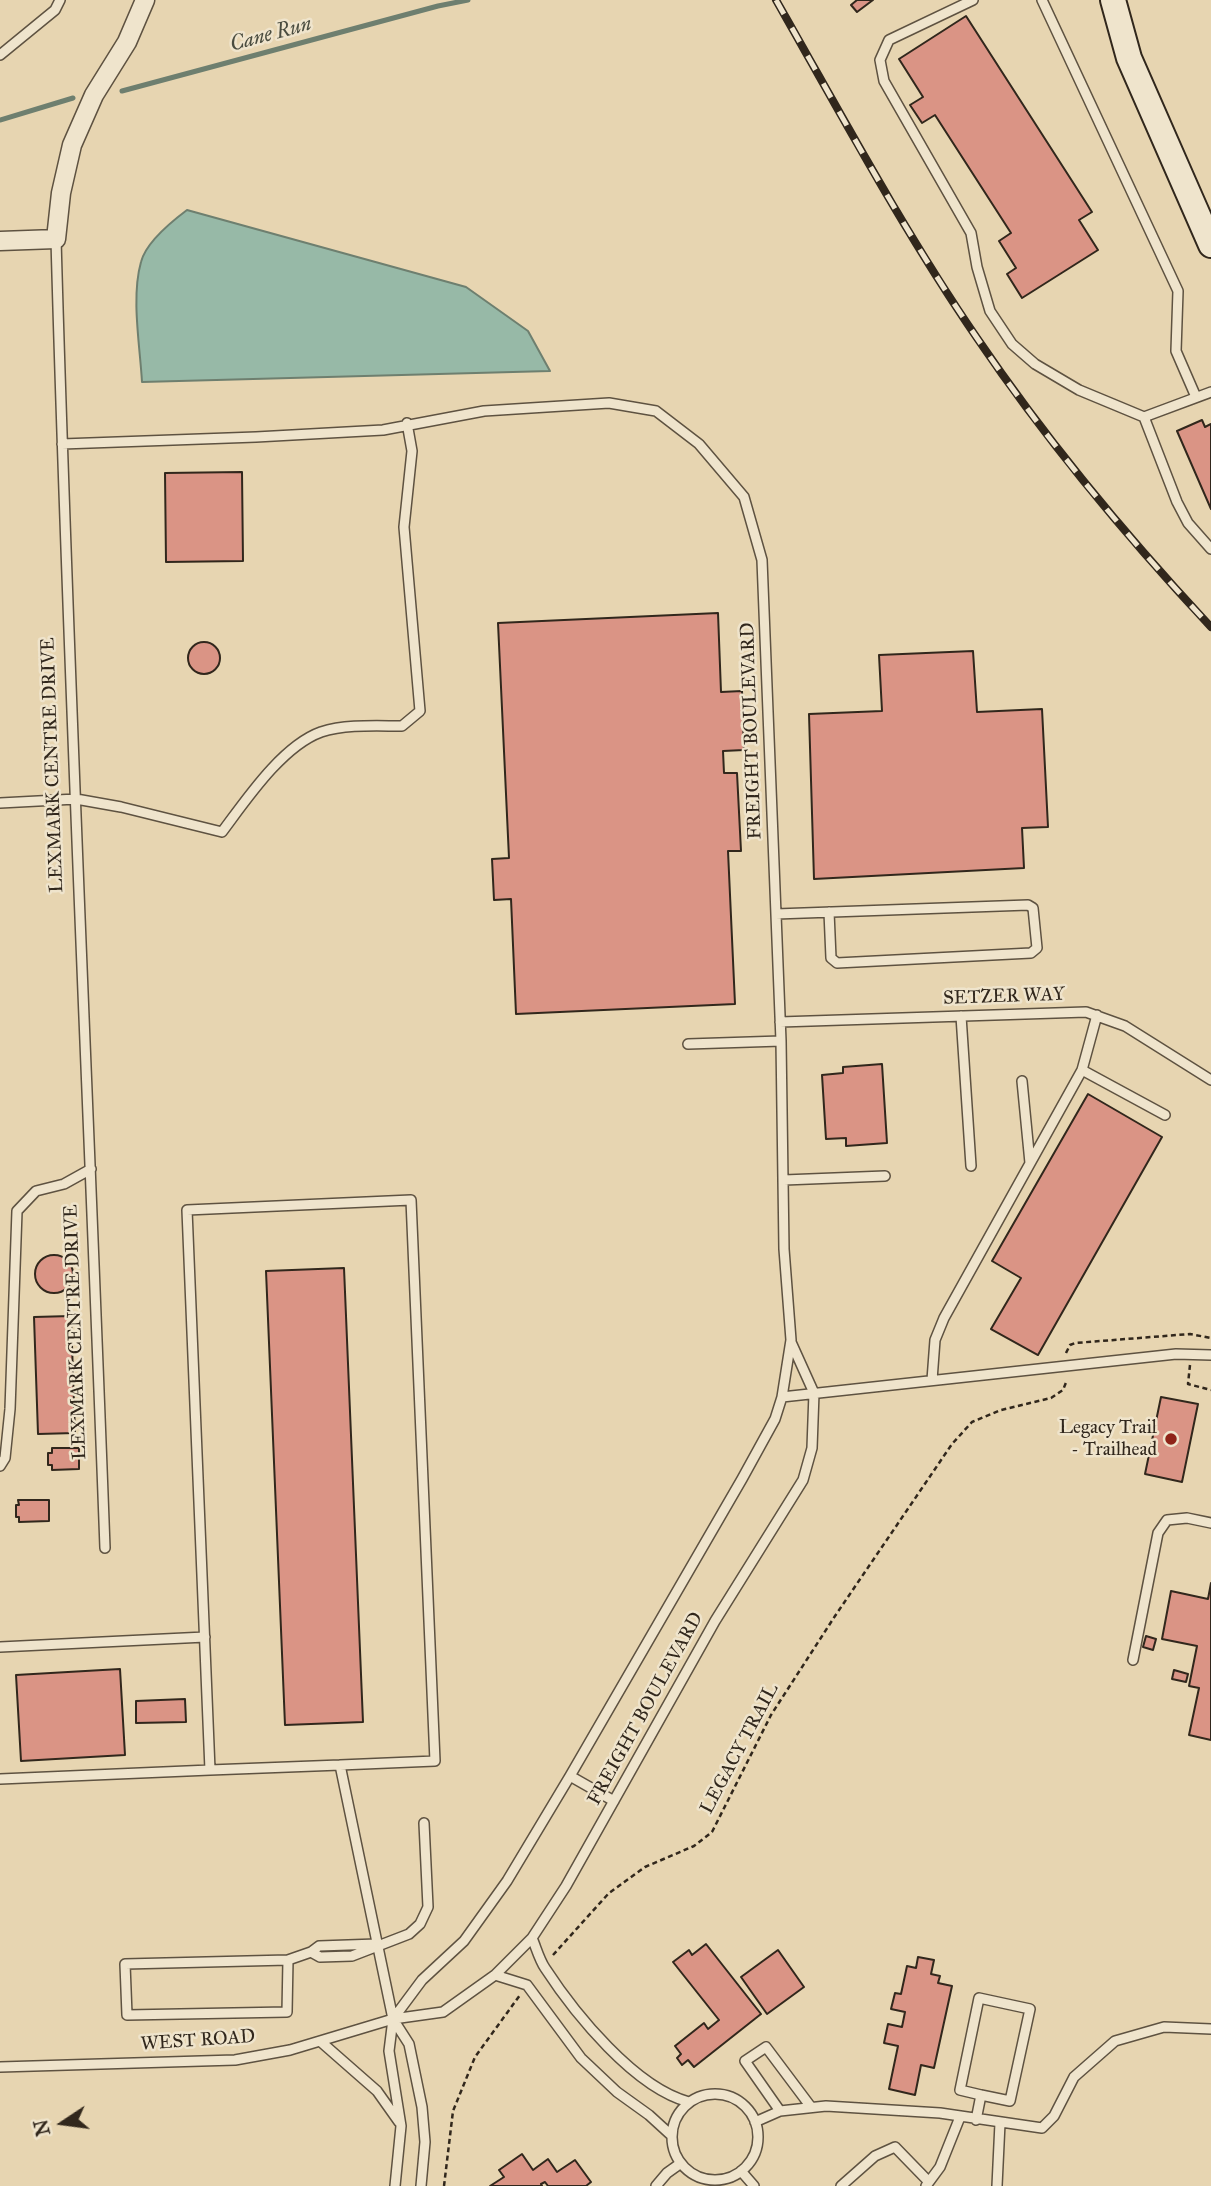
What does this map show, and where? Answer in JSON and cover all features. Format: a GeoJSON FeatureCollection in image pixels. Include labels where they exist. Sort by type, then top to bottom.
{"type":"FeatureCollection","features":[{"type":"Feature","properties":{"kind":"main road"},"geometry":{"type":"LineString","coordinates":[[1113,0],[1129,58],[1211,245]]}},
{"type":"Feature","properties":{"kind":"street","name":"LEXMARK CENTRE DRIVE"},"geometry":{"type":"LineString","coordinates":[[57,239],[61,193],[72,145],[94,95],[127,42],[145,0]]}},
{"type":"Feature","properties":{"kind":"street"},"geometry":{"type":"LineString","coordinates":[[0,241],[57,239]]}},
{"type":"Feature","properties":{"kind":"lane"},"geometry":{"type":"LineString","coordinates":[[0,55],[55,10],[60,0]]}},
{"type":"Feature","properties":{"kind":"lane"},"geometry":{"type":"LineString","coordinates":[[973,0],[889,40],[880,60],[884,81],[971,233],[977,267],[990,311],[1012,344],[1035,364],[1079,390],[1144,417],[1211,392]]}},
{"type":"Feature","properties":{"kind":"lane"},"geometry":{"type":"LineString","coordinates":[[1042,0],[1178,291],[1176,351],[1196,397]]}},
{"type":"Feature","properties":{"kind":"lane","name":"LEXMARK CENTRE DRIVE"},"geometry":{"type":"LineString","coordinates":[[57,239],[78,892],[106,1548]]}},
{"type":"Feature","properties":{"kind":"lane","name":"FREIGHT BOULEVARD"},"geometry":{"type":"LineString","coordinates":[[62,444],[383,430],[484,411],[609,402],[656,411],[699,444],[744,497],[762,560],[781,1041],[784,1249],[791,1340],[782,1397],[775,1419],[742,1479],[507,1881],[464,1941],[422,1980],[393,2019]]}},
{"type":"Feature","properties":{"kind":"lane"},"geometry":{"type":"LineString","coordinates":[[1144,417],[1177,502],[1188,523],[1211,550]]}},
{"type":"Feature","properties":{"kind":"lane"},"geometry":{"type":"LineString","coordinates":[[0,803],[76,799],[121,807],[222,832],[256,786],[288,752],[320,733],[355,726],[402,726],[420,711],[404,527],[412,451],[407,424]]}},
{"type":"Feature","properties":{"kind":"lane"},"geometry":{"type":"LineString","coordinates":[[776,914],[829,912],[1028,905],[1033,908],[1037,948],[1031,953],[837,963],[831,958],[829,912]]}},
{"type":"Feature","properties":{"kind":"lane","name":"SETZER WAY"},"geometry":{"type":"LineString","coordinates":[[780,1022],[1086,1012],[1125,1026],[1211,1080]]}},
{"type":"Feature","properties":{"kind":"lane"},"geometry":{"type":"LineString","coordinates":[[932,1380],[935,1340],[944,1318],[1082,1070],[1097,1015]]}},
{"type":"Feature","properties":{"kind":"lane"},"geometry":{"type":"LineString","coordinates":[[961,1016],[971,1166]]}},
{"type":"Feature","properties":{"kind":"lane"},"geometry":{"type":"LineString","coordinates":[[688,1044],[781,1041]]}},
{"type":"Feature","properties":{"kind":"lane"},"geometry":{"type":"LineString","coordinates":[[1082,1070],[1165,1115]]}},
{"type":"Feature","properties":{"kind":"lane"},"geometry":{"type":"LineString","coordinates":[[1022,1081],[1030,1164]]}},
{"type":"Feature","properties":{"kind":"lane"},"geometry":{"type":"LineString","coordinates":[[0,1466],[5,1458],[10,1409],[18,1211],[36,1191],[64,1184],[91,1169]]}},
{"type":"Feature","properties":{"kind":"lane"},"geometry":{"type":"LineString","coordinates":[[784,1180],[885,1176]]}},
{"type":"Feature","properties":{"kind":"lane"},"geometry":{"type":"LineString","coordinates":[[0,1779],[435,1761],[411,1200],[187,1210],[211,1770]]}},
{"type":"Feature","properties":{"kind":"lane","name":"FREIGHT BOULEVARD"},"geometry":{"type":"LineString","coordinates":[[393,2019],[443,2012],[495,1975],[532,1938],[566,1886],[715,1621],[803,1480],[812,1448],[814,1393],[791,1340]]}},
{"type":"Feature","properties":{"kind":"lane"},"geometry":{"type":"LineString","coordinates":[[782,1397],[1176,1354],[1211,1355]]}},
{"type":"Feature","properties":{"kind":"lane"},"geometry":{"type":"LineString","coordinates":[[1133,1661],[1158,1533],[1167,1520],[1187,1518],[1211,1523]]}},
{"type":"Feature","properties":{"kind":"lane"},"geometry":{"type":"LineString","coordinates":[[0,1647],[205,1637]]}},
{"type":"Feature","properties":{"kind":"lane"},"geometry":{"type":"LineString","coordinates":[[340,1765],[393,2019],[389,2051],[401,2126],[395,2186]]}},
{"type":"Feature","properties":{"kind":"lane"},"geometry":{"type":"LineString","coordinates":[[570,1776],[614,1801]]}},
{"type":"Feature","properties":{"kind":"lane"},"geometry":{"type":"LineString","coordinates":[[288,1960],[287,2012],[127,2015],[125,1964],[288,1960],[311,1952],[319,1946],[377,1944],[409,1934],[420,1924],[428,1907],[424,1823]]}},
{"type":"Feature","properties":{"kind":"lane"},"geometry":{"type":"LineString","coordinates":[[532,1938],[543,1965],[610,2050],[671,2098],[689,2102]]}},
{"type":"Feature","properties":{"kind":"lane"},"geometry":{"type":"LineString","coordinates":[[495,1975],[527,1985],[582,2058],[617,2092],[672,2136]]}},
{"type":"Feature","properties":{"kind":"lane"},"geometry":{"type":"LineString","coordinates":[[979,1998],[1030,2009],[1010,2101],[981,2095],[960,2090],[979,1998]]}},
{"type":"Feature","properties":{"kind":"lane"},"geometry":{"type":"LineString","coordinates":[[393,2019],[409,2044],[422,2106],[425,2142],[421,2186]]}},
{"type":"Feature","properties":{"kind":"lane","name":"WEST ROAD"},"geometry":{"type":"LineString","coordinates":[[0,2067],[235,2060],[290,2050],[393,2019]]}},
{"type":"Feature","properties":{"kind":"lane"},"geometry":{"type":"LineString","coordinates":[[755,2122],[780,2111],[839,2106],[1042,2127],[1054,2116],[1074,2077],[1115,2041],[1164,2027],[1211,2029]]}},
{"type":"Feature","properties":{"kind":"lane"},"geometry":{"type":"LineString","coordinates":[[320,2041],[377,2091],[401,2126]]}},
{"type":"Feature","properties":{"kind":"lane"},"geometry":{"type":"LineString","coordinates":[[780,2111],[745,2061],[766,2046],[811,2107]]}},
{"type":"Feature","properties":{"kind":"lane"},"geometry":{"type":"LineString","coordinates":[[976,2120],[981,2095]]}},
{"type":"Feature","properties":{"kind":"lane"},"geometry":{"type":"LineString","coordinates":[[700,2096],[727,2096],[740,2102],[755,2122],[758,2138],[749,2164],[726,2179],[712,2180],[687,2171],[673,2149],[674,2123],[689,2102],[700,2096]]}},
{"type":"Feature","properties":{"kind":"lane"},"geometry":{"type":"LineString","coordinates":[[841,2186],[875,2156],[895,2147],[927,2184],[940,2166],[960,2117]]}},
{"type":"Feature","properties":{"kind":"lane"},"geometry":{"type":"LineString","coordinates":[[997,2186],[1000,2123]]}},
{"type":"Feature","properties":{"kind":"lane"},"geometry":{"type":"LineString","coordinates":[[656,2186],[667,2173],[681,2163]]}},
{"type":"Feature","properties":{"kind":"lane"},"geometry":{"type":"LineString","coordinates":[[741,2171],[754,2186]]}},
{"type":"Feature","properties":{"kind":"path"},"geometry":{"type":"LineString","coordinates":[[1065,1356],[1070,1345],[1074,1343],[1191,1334],[1211,1338]]}},
{"type":"Feature","properties":{"kind":"path","name":"LEGACY TRAIL"},"geometry":{"type":"LineString","coordinates":[[543,1965],[609,1893],[645,1867],[694,1846],[712,1832],[771,1715],[952,1444],[972,1422],[1000,1410],[1051,1398],[1063,1390],[1068,1378]]}},
{"type":"Feature","properties":{"kind":"path"},"geometry":{"type":"LineString","coordinates":[[444,2186],[453,2111],[475,2057],[527,1985]]}},
{"type":"Feature","properties":{"kind":"shaded area"},"geometry":{"type":"Polygon","coordinates":[[[187,210],[466,287],[528,331],[550,371],[142,382],[136,306],[141,262],[154,240],[187,210]]]}},
{"type":"Feature","properties":{"kind":"building"},"geometry":{"type":"Polygon","coordinates":[[[857,0],[873,0],[857,12],[851,5],[857,0]]]}},
{"type":"Feature","properties":{"kind":"building"},"geometry":{"type":"Polygon","coordinates":[[[966,16],[1092,212],[1079,220],[1098,250],[1022,298],[1007,274],[1016,268],[999,241],[1011,233],[935,115],[922,123],[910,105],[923,97],[899,59],[966,16]]]}},
{"type":"Feature","properties":{"kind":"building"},"geometry":{"type":"Polygon","coordinates":[[[1202,420],[1205,427],[1211,424],[1211,509],[1177,431],[1202,420]]]}},
{"type":"Feature","properties":{"kind":"building"},"geometry":{"type":"Polygon","coordinates":[[[242,472],[243,561],[166,562],[165,473],[242,472]]]}},
{"type":"Feature","properties":{"kind":"building"},"geometry":{"type":"Polygon","coordinates":[[[718,613],[721,692],[742,691],[744,750],[723,751],[724,773],[737,773],[741,851],[728,851],[735,1004],[516,1014],[511,899],[494,900],[492,859],[509,858],[498,623],[718,613]]]}},
{"type":"Feature","properties":{"kind":"building"},"geometry":{"type":"Polygon","coordinates":[[[204,642],[215,647],[220,658],[215,669],[204,674],[193,669],[188,658],[193,647],[204,642]]]}},
{"type":"Feature","properties":{"kind":"building"},"geometry":{"type":"Polygon","coordinates":[[[973,651],[977,712],[1042,709],[1048,827],[1022,828],[1024,868],[814,879],[809,714],[882,711],[879,655],[973,651]]]}},
{"type":"Feature","properties":{"kind":"building"},"geometry":{"type":"Polygon","coordinates":[[[882,1064],[887,1143],[846,1146],[846,1138],[826,1139],[822,1075],[843,1073],[843,1067],[882,1064]]]}},
{"type":"Feature","properties":{"kind":"building"},"geometry":{"type":"Polygon","coordinates":[[[1088,1094],[1162,1137],[1038,1355],[991,1329],[1021,1278],[992,1261],[1088,1094]]]}},
{"type":"Feature","properties":{"kind":"building"},"geometry":{"type":"Polygon","coordinates":[[[54,1255],[68,1260],[73,1274],[68,1288],[54,1293],[40,1288],[35,1274],[40,1260],[54,1255]]]}},
{"type":"Feature","properties":{"kind":"building"},"geometry":{"type":"Polygon","coordinates":[[[344,1268],[363,1722],[285,1725],[266,1271],[344,1268]]]}},
{"type":"Feature","properties":{"kind":"building"},"geometry":{"type":"Polygon","coordinates":[[[71,1316],[75,1433],[38,1434],[34,1317],[71,1316]]]}},
{"type":"Feature","properties":{"kind":"building","name":"Legacy Trail - Trailhead"},"geometry":{"type":"Polygon","coordinates":[[[1161,1397],[1198,1404],[1182,1482],[1145,1474],[1161,1397]]]}},
{"type":"Feature","properties":{"kind":"building"},"geometry":{"type":"Polygon","coordinates":[[[52,1448],[79,1448],[79,1469],[52,1470],[52,1465],[48,1465],[48,1453],[52,1453],[52,1448]]]}},
{"type":"Feature","properties":{"kind":"building"},"geometry":{"type":"Polygon","coordinates":[[[18,1500],[49,1500],[49,1521],[19,1522],[19,1517],[16,1517],[18,1500]]]}},
{"type":"Feature","properties":{"kind":"building"},"geometry":{"type":"Polygon","coordinates":[[[1211,1583],[1211,1740],[1189,1735],[1199,1688],[1189,1686],[1197,1646],[1162,1639],[1171,1591],[1208,1599],[1211,1583]]]}},
{"type":"Feature","properties":{"kind":"building"},"geometry":{"type":"Polygon","coordinates":[[[1146,1636],[1156,1639],[1153,1650],[1143,1647],[1146,1636]]]}},
{"type":"Feature","properties":{"kind":"building"},"geometry":{"type":"Polygon","coordinates":[[[120,1669],[125,1755],[21,1761],[16,1675],[120,1669]]]}},
{"type":"Feature","properties":{"kind":"building"},"geometry":{"type":"Polygon","coordinates":[[[1174,1670],[1188,1674],[1186,1682],[1172,1679],[1174,1670]]]}},
{"type":"Feature","properties":{"kind":"building"},"geometry":{"type":"Polygon","coordinates":[[[185,1699],[186,1722],[136,1723],[136,1701],[185,1699]]]}},
{"type":"Feature","properties":{"kind":"building"},"geometry":{"type":"Polygon","coordinates":[[[706,1944],[761,2014],[694,2067],[688,2060],[682,2065],[677,2058],[681,2054],[675,2046],[704,2023],[708,2029],[719,2020],[673,1962],[689,1950],[692,1955],[706,1944]]]}},
{"type":"Feature","properties":{"kind":"building"},"geometry":{"type":"Polygon","coordinates":[[[778,1950],[804,1987],[767,2014],[741,1977],[778,1950]]]}},
{"type":"Feature","properties":{"kind":"building"},"geometry":{"type":"Polygon","coordinates":[[[918,1957],[934,1960],[931,1974],[940,1976],[938,1983],[952,1986],[934,2068],[921,2065],[915,2095],[889,2089],[898,2046],[884,2043],[888,2024],[902,2027],[905,2012],[891,2009],[895,1993],[901,1994],[907,1966],[916,1968],[918,1957]]]}},
{"type":"Feature","properties":{"kind":"building"},"geometry":{"type":"Polygon","coordinates":[[[522,2154],[533,2170],[548,2159],[557,2172],[575,2160],[591,2182],[586,2186],[548,2186],[545,2182],[542,2186],[490,2186],[504,2177],[499,2170],[522,2154]]]}},
{"type":"Feature","properties":{"kind":"waterway","name":"Cane Run"},"geometry":{"type":"LineString","coordinates":[[122,91],[468,0]]}},
{"type":"Feature","properties":{"kind":"waterway","name":"Cane Run"},"geometry":{"type":"LineString","coordinates":[[0,120],[73,98]]}},
{"type":"Feature","properties":{"kind":"railway"},"geometry":{"type":"LineString","coordinates":[[776,0],[898,214],[977,338],[1088,487],[1211,627]]}},
{"type":"Feature","properties":{"kind":"place","name":"Legacy Trail - Trailhead"},"geometry":{"type":"Point","coordinates":[1171,1439]}}]}
